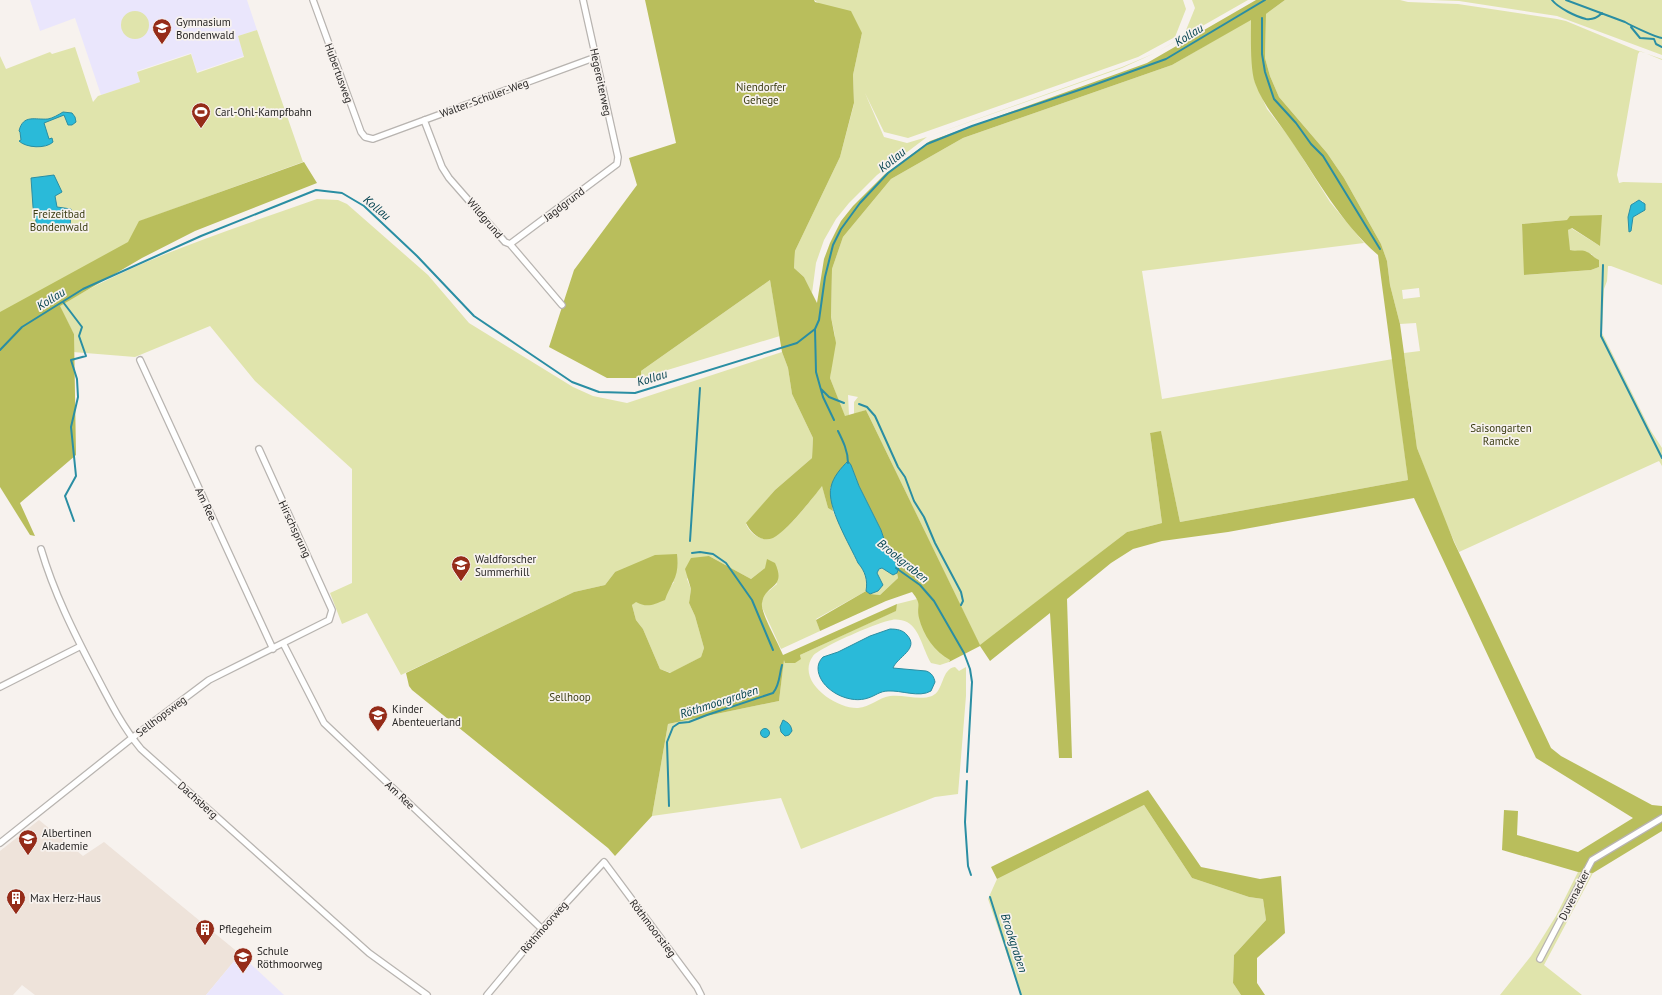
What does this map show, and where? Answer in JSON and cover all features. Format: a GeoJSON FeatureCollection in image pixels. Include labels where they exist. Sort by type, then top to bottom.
{"type":"FeatureCollection","features":[{"type":"Feature","properties":{"kind":"street","name":"Hubertusweg"},"geometry":{"type":"LineString","coordinates":[[313,0],[361,132],[365,137],[372,139]]}},
{"type":"Feature","properties":{"kind":"street","name":"Hegereiterweg"},"geometry":{"type":"LineString","coordinates":[[583,0],[618,157],[617,164]]}},
{"type":"Feature","properties":{"kind":"street","name":"Walter-Schüler-Weg"},"geometry":{"type":"LineString","coordinates":[[372,139],[596,57]]}},
{"type":"Feature","properties":{"kind":"street","name":"Wildgrund"},"geometry":{"type":"LineString","coordinates":[[424,120],[442,167],[449,178],[457,185],[505,242],[510,244],[562,305]]}},
{"type":"Feature","properties":{"kind":"street","name":"Jagdgrund"},"geometry":{"type":"LineString","coordinates":[[510,244],[617,164]]}},
{"type":"Feature","properties":{"kind":"street","name":"Am Ree"},"geometry":{"type":"LineString","coordinates":[[140,360],[273,648]]}},
{"type":"Feature","properties":{"kind":"street","name":"Hirschsprung"},"geometry":{"type":"LineString","coordinates":[[259,449],[332,610]]}},
{"type":"Feature","properties":{"kind":"street","name":"Dachsberg"},"geometry":{"type":"LineString","coordinates":[[41,549],[57,596],[81,646],[121,722],[132,738],[147,754],[369,953],[427,995]]}},
{"type":"Feature","properties":{"kind":"street","name":"Sellhopsweg"},"geometry":{"type":"LineString","coordinates":[[0,843],[132,738],[209,680],[329,620],[332,610]]}},
{"type":"Feature","properties":{"kind":"street","name":"Am Ree"},"geometry":{"type":"LineString","coordinates":[[283,643],[324,723],[542,929]]}},
{"type":"Feature","properties":{"kind":"street"},"geometry":{"type":"LineString","coordinates":[[0,687],[81,646]]}},
{"type":"Feature","properties":{"kind":"street","name":"Duvenacker"},"geometry":{"type":"LineString","coordinates":[[1540,959],[1592,860],[1662,818]]}},
{"type":"Feature","properties":{"kind":"street","name":"Röthmoorweg"},"geometry":{"type":"LineString","coordinates":[[487,995],[542,929],[604,862]]}},
{"type":"Feature","properties":{"kind":"street","name":"Röthmoorstieg"},"geometry":{"type":"LineString","coordinates":[[604,862],[697,987],[701,995]]}},
{"type":"Feature","properties":{"kind":"street"},"geometry":{"type":"LineString","coordinates":[[491,989],[496,995]]}},
{"type":"Feature","properties":{"kind":"shaded area","name":"Gymnasium Bondenwald"},"geometry":{"type":"Polygon","coordinates":[[[30,0],[247,0],[257,30],[238,36],[244,56],[197,72],[191,53],[137,71],[140,82],[101,95],[75,18],[40,31],[30,0]]]}},
{"type":"Feature","properties":{"kind":"shaded area"},"geometry":{"type":"Polygon","coordinates":[[[39,820],[83,856],[104,842],[240,954],[206,995],[35,995],[22,985],[13,995],[0,995],[0,851],[39,820]]]}},
{"type":"Feature","properties":{"kind":"shaded area","name":"Schule Röthmoorweg"},"geometry":{"type":"Polygon","coordinates":[[[240,954],[284,995],[206,995],[240,954]]]}},
{"type":"Feature","properties":{"kind":"green space","name":"Niendorfer Gehege"},"geometry":{"type":"Polygon","coordinates":[[[645,0],[814,0],[815,2],[851,11],[862,33],[853,75],[854,103],[840,157],[795,251],[794,268],[804,277],[817,303],[824,259],[841,221],[853,206],[885,174],[930,141],[1147,63],[1256,0],[1285,0],[1266,14],[1265,58],[1270,76],[1279,97],[1327,153],[1344,178],[1381,244],[1387,261],[1390,285],[1400,324],[1417,448],[1454,542],[1551,748],[1561,756],[1652,805],[1662,806],[1662,831],[1593,873],[1578,872],[1502,850],[1504,810],[1518,811],[1517,835],[1578,852],[1633,818],[1536,758],[1414,498],[1228,532],[1162,541],[1133,549],[1111,563],[1067,599],[1072,758],[1059,758],[1050,613],[990,661],[980,646],[949,662],[950,660],[935,648],[923,631],[918,613],[918,603],[912,592],[886,601],[820,631],[816,620],[866,591],[870,594],[880,595],[898,578],[897,573],[899,567],[889,554],[881,530],[859,486],[851,465],[830,488],[833,511],[828,508],[822,486],[792,522],[773,538],[764,539],[757,536],[746,523],[775,490],[812,458],[813,438],[792,394],[788,368],[782,352],[770,280],[641,371],[641,378],[607,378],[549,347],[574,270],[637,185],[629,158],[676,143],[645,0]],[[1251,20],[1172,65],[963,138],[891,179],[843,237],[832,269],[831,317],[836,343],[830,378],[845,416],[866,410],[980,645],[1127,532],[1162,523],[1150,433],[1161,431],[1180,522],[1408,480],[1378,255],[1352,229],[1330,200],[1258,91],[1253,77],[1251,20]]]}},
{"type":"Feature","properties":{"kind":"green space"},"geometry":{"type":"Polygon","coordinates":[[[814,0],[1183,0],[1186,9],[1175,37],[1138,57],[908,138],[884,132],[865,93],[884,137],[907,143],[927,137],[877,175],[849,203],[836,219],[824,240],[816,263],[812,293],[804,277],[794,268],[795,251],[840,157],[854,104],[853,75],[862,33],[814,0]]]}},
{"type":"Feature","properties":{"kind":"green space"},"geometry":{"type":"Polygon","coordinates":[[[1192,0],[1248,0],[1181,38],[1184,35],[1195,8],[1192,0]]]}},
{"type":"Feature","properties":{"kind":"green space","name":"Saisongarten Ramcke"},"geometry":{"type":"Polygon","coordinates":[[[1285,0],[1400,0],[1408,2],[1458,4],[1566,21],[1640,51],[1638,54],[1617,175],[1619,183],[1662,183],[1662,285],[1608,266],[1607,281],[1604,289],[1602,333],[1651,431],[1662,448],[1662,466],[1659,461],[1459,552],[1440,510],[1417,448],[1404,353],[1420,351],[1416,323],[1400,324],[1390,285],[1387,261],[1381,244],[1344,178],[1327,153],[1279,97],[1270,76],[1265,58],[1266,14],[1285,0]],[[1639,200],[1633,203],[1632,225],[1633,217],[1642,212],[1643,201],[1639,200]],[[1567,220],[1522,224],[1525,275],[1591,270],[1599,267],[1595,257],[1589,253],[1571,251],[1569,248],[1568,230],[1571,228],[1600,246],[1567,220]],[[1419,288],[1402,290],[1403,299],[1420,297],[1419,288]]]}},
{"type":"Feature","properties":{"kind":"green space"},"geometry":{"type":"Polygon","coordinates":[[[1430,0],[1662,0],[1662,55],[1557,16],[1459,1],[1430,0]]]}},
{"type":"Feature","properties":{"kind":"green space"},"geometry":{"type":"Polygon","coordinates":[[[135,11],[145,15],[149,25],[145,35],[135,39],[125,35],[121,25],[125,15],[135,11]]]}},
{"type":"Feature","properties":{"kind":"green space"},"geometry":{"type":"Polygon","coordinates":[[[1251,19],[1255,82],[1267,109],[1290,138],[1330,202],[1364,243],[1142,271],[1162,399],[1393,359],[1408,480],[1180,522],[1161,432],[1150,433],[1162,523],[1127,532],[980,646],[866,410],[854,414],[854,402],[858,397],[848,395],[849,415],[845,417],[830,378],[835,336],[831,317],[832,269],[843,237],[891,179],[963,138],[1172,65],[1251,19]]]}},
{"type":"Feature","properties":{"kind":"green space","name":"Freizeitbad Bondenwald"},"geometry":{"type":"Polygon","coordinates":[[[257,30],[303,162],[143,220],[153,248],[0,335],[0,56],[6,69],[50,52],[52,54],[75,47],[93,102],[98,96],[140,82],[137,72],[191,54],[197,73],[244,57],[238,36],[257,30]]]}},
{"type":"Feature","properties":{"kind":"green space"},"geometry":{"type":"Polygon","coordinates":[[[1155,53],[1122,68],[927,137],[1122,67],[1155,53]]]}},
{"type":"Feature","properties":{"kind":"green space"},"geometry":{"type":"Polygon","coordinates":[[[304,162],[317,183],[195,231],[142,258],[60,306],[74,334],[76,455],[20,503],[35,536],[30,535],[0,487],[0,312],[128,242],[139,221],[304,162]]]}},
{"type":"Feature","properties":{"kind":"green space"},"geometry":{"type":"Polygon","coordinates":[[[317,199],[338,200],[347,204],[428,275],[469,323],[573,387],[593,396],[627,403],[782,352],[788,368],[792,394],[813,438],[812,458],[775,490],[746,524],[755,536],[766,539],[776,535],[791,523],[822,485],[828,508],[833,511],[858,563],[864,572],[867,583],[866,591],[816,619],[820,631],[781,649],[761,605],[764,595],[777,584],[765,568],[751,579],[709,556],[687,579],[691,589],[689,603],[695,616],[704,648],[701,657],[671,673],[660,669],[643,629],[636,620],[632,605],[635,602],[667,592],[674,582],[615,572],[605,585],[574,592],[401,675],[367,613],[342,624],[330,593],[352,583],[352,469],[255,381],[210,326],[135,357],[73,352],[74,334],[59,306],[121,273],[153,259],[185,246],[317,199]]]}},
{"type":"Feature","properties":{"kind":"green space"},"geometry":{"type":"Polygon","coordinates":[[[1602,215],[1600,246],[1572,228],[1568,230],[1570,250],[1585,251],[1589,253],[1599,260],[1599,267],[1591,270],[1524,275],[1522,224],[1567,220],[1570,216],[1602,215]]]}},
{"type":"Feature","properties":{"kind":"green space"},"geometry":{"type":"Polygon","coordinates":[[[770,280],[780,336],[641,378],[641,371],[770,280]]]}},
{"type":"Feature","properties":{"kind":"green space","name":"Sellhoop"},"geometry":{"type":"Polygon","coordinates":[[[677,554],[677,572],[665,600],[650,605],[643,605],[636,602],[632,605],[636,620],[643,629],[660,669],[670,673],[701,657],[704,648],[695,616],[689,603],[691,589],[685,569],[691,558],[709,556],[751,579],[765,568],[767,559],[775,563],[778,571],[777,582],[764,597],[762,607],[783,655],[897,604],[896,611],[800,655],[801,659],[795,663],[785,663],[784,660],[779,701],[668,724],[652,816],[615,856],[608,848],[412,690],[409,686],[406,673],[574,592],[605,585],[615,572],[655,555],[677,554]]]}},
{"type":"Feature","properties":{"kind":"green space"},"geometry":{"type":"Polygon","coordinates":[[[882,568],[893,574],[897,573],[898,578],[880,595],[870,594],[878,591],[881,581],[877,573],[882,568]]]}},
{"type":"Feature","properties":{"kind":"green space"},"geometry":{"type":"Polygon","coordinates":[[[917,599],[919,602],[919,607],[950,660],[949,662],[940,665],[931,663],[918,635],[911,625],[904,621],[894,620],[863,630],[837,641],[818,652],[813,656],[809,665],[809,675],[820,692],[829,699],[839,704],[858,708],[890,696],[922,698],[932,696],[939,690],[947,672],[950,669],[955,667],[959,671],[966,667],[966,696],[958,794],[935,797],[801,849],[781,798],[652,816],[668,724],[779,701],[784,659],[801,659],[800,655],[895,611],[897,604],[917,599]]]}},
{"type":"Feature","properties":{"kind":"green space"},"geometry":{"type":"Polygon","coordinates":[[[1148,790],[1201,867],[1260,879],[1281,876],[1285,933],[1257,958],[1257,983],[1265,995],[1241,995],[1233,983],[1234,955],[1266,920],[1263,899],[1249,897],[1192,878],[1144,805],[997,879],[991,867],[1148,790]]]}},
{"type":"Feature","properties":{"kind":"green space"},"geometry":{"type":"Polygon","coordinates":[[[1144,805],[1192,878],[1249,897],[1263,899],[1266,920],[1234,955],[1233,983],[1241,995],[1021,995],[988,899],[997,879],[1144,805]]]}},
{"type":"Feature","properties":{"kind":"green space"},"geometry":{"type":"Polygon","coordinates":[[[1578,872],[1593,873],[1544,965],[1582,995],[1500,995],[1531,956],[1556,916],[1578,872]]]}},
{"type":"Feature","properties":{"kind":"water"},"geometry":{"type":"Polygon","coordinates":[[[63,112],[72,113],[76,122],[72,125],[68,125],[64,115],[44,123],[49,139],[52,138],[53,142],[50,144],[36,147],[26,145],[19,141],[21,140],[19,131],[23,122],[30,119],[48,119],[63,112]]]}},
{"type":"Feature","properties":{"kind":"water"},"geometry":{"type":"Polygon","coordinates":[[[54,175],[62,192],[55,196],[57,207],[71,209],[70,228],[38,231],[33,207],[31,178],[54,175]]]}},
{"type":"Feature","properties":{"kind":"water"},"geometry":{"type":"Polygon","coordinates":[[[1639,200],[1645,204],[1645,210],[1633,217],[1631,231],[1629,232],[1628,217],[1631,205],[1639,200]]]}},
{"type":"Feature","properties":{"kind":"water"},"geometry":{"type":"Polygon","coordinates":[[[848,461],[881,530],[889,554],[899,567],[897,573],[893,575],[882,568],[879,569],[877,573],[883,585],[878,591],[870,594],[866,591],[867,583],[864,572],[858,563],[835,515],[830,495],[835,476],[848,461]]]}},
{"type":"Feature","properties":{"kind":"water"},"geometry":{"type":"Polygon","coordinates":[[[890,629],[904,632],[910,640],[911,645],[893,668],[926,671],[930,673],[935,682],[931,691],[921,694],[885,691],[868,698],[854,700],[840,696],[823,683],[818,669],[823,657],[838,652],[870,636],[890,629]]]}},
{"type":"Feature","properties":{"kind":"water"},"geometry":{"type":"Polygon","coordinates":[[[783,720],[791,727],[792,731],[789,735],[785,736],[781,732],[780,727],[783,720]]]}},
{"type":"Feature","properties":{"kind":"water"},"geometry":{"type":"Polygon","coordinates":[[[765,728],[770,733],[765,738],[760,733],[765,728]]]}},
{"type":"Feature","properties":{"kind":"waterway","name":"Kollau"},"geometry":{"type":"LineString","coordinates":[[0,350],[22,327],[83,289],[201,236],[316,190],[342,193],[364,206],[417,256],[474,316],[572,382],[599,392],[635,393],[797,343],[815,329],[819,320],[825,277],[833,245],[841,229],[860,203],[888,173],[927,144],[972,126],[1166,59],[1265,0]]}},
{"type":"Feature","properties":{"kind":"waterway","name":"Kollau"},"geometry":{"type":"LineString","coordinates":[[1552,0],[1568,12],[1586,19],[1595,18],[1602,13]]}},
{"type":"Feature","properties":{"kind":"waterway","name":"Kollau"},"geometry":{"type":"LineString","coordinates":[[1566,0],[1625,22],[1649,34],[1662,38]]}},
{"type":"Feature","properties":{"kind":"waterway"},"geometry":{"type":"LineString","coordinates":[[1262,18],[1262,54],[1265,72],[1274,99],[1296,123],[1311,144],[1323,156],[1380,249]]}},
{"type":"Feature","properties":{"kind":"waterway"},"geometry":{"type":"LineString","coordinates":[[1631,27],[1640,38],[1654,39],[1656,44],[1662,47]]}},
{"type":"Feature","properties":{"kind":"waterway"},"geometry":{"type":"LineString","coordinates":[[1603,265],[1601,336],[1662,458]]}},
{"type":"Feature","properties":{"kind":"waterway"},"geometry":{"type":"LineString","coordinates":[[63,302],[82,327],[79,336],[86,356],[71,360],[77,379],[78,397],[71,427],[76,476],[65,496],[74,521]]}},
{"type":"Feature","properties":{"kind":"waterway","name":"Brookgraben"},"geometry":{"type":"LineString","coordinates":[[815,329],[816,372],[823,397],[834,420]]}},
{"type":"Feature","properties":{"kind":"waterway","name":"Röthmoorgraben"},"geometry":{"type":"LineString","coordinates":[[690,541],[700,388]]}},
{"type":"Feature","properties":{"kind":"waterway"},"geometry":{"type":"LineString","coordinates":[[821,389],[829,397],[844,403]]}},
{"type":"Feature","properties":{"kind":"waterway"},"geometry":{"type":"LineString","coordinates":[[859,404],[867,407],[875,416],[898,467],[905,477],[914,501],[924,517],[935,543],[961,592],[963,601],[961,605]]}},
{"type":"Feature","properties":{"kind":"waterway","name":"Brookgraben"},"geometry":{"type":"LineString","coordinates":[[838,431],[846,450],[848,463]]}},
{"type":"Feature","properties":{"kind":"waterway","name":"Röthmoorgraben"},"geometry":{"type":"LineString","coordinates":[[692,553],[700,552],[713,554],[726,563],[752,600],[773,650]]}},
{"type":"Feature","properties":{"kind":"waterway","name":"Brookgraben"},"geometry":{"type":"LineString","coordinates":[[896,568],[920,585],[934,601],[964,653],[970,669],[972,682],[967,772]]}},
{"type":"Feature","properties":{"kind":"waterway","name":"Röthmoorgraben"},"geometry":{"type":"LineString","coordinates":[[669,806],[667,742],[673,727],[679,723],[689,722],[773,693],[778,683],[782,665]]}},
{"type":"Feature","properties":{"kind":"waterway","name":"Brookgraben"},"geometry":{"type":"LineString","coordinates":[[967,781],[965,822],[968,866],[971,875]]}},
{"type":"Feature","properties":{"kind":"waterway","name":"Brookgraben"},"geometry":{"type":"LineString","coordinates":[[990,897],[1021,995]]}},
{"type":"Feature","properties":{"kind":"place","name":"Gymnasium Bondenwald"},"geometry":{"type":"Point","coordinates":[162,45]}},
{"type":"Feature","properties":{"kind":"place","name":"Carl-Ohl-Kampfbahn"},"geometry":{"type":"Point","coordinates":[201,129]}},
{"type":"Feature","properties":{"kind":"place","name":"Waldforscher Summerhill"},"geometry":{"type":"Point","coordinates":[461,582]}},
{"type":"Feature","properties":{"kind":"place","name":"Kinder Abenteuerland"},"geometry":{"type":"Point","coordinates":[378,732]}},
{"type":"Feature","properties":{"kind":"place","name":"Albertinen Akademie"},"geometry":{"type":"Point","coordinates":[28,856]}},
{"type":"Feature","properties":{"kind":"place","name":"Max Herz-Haus"},"geometry":{"type":"Point","coordinates":[16,915]}},
{"type":"Feature","properties":{"kind":"place","name":"Pflegeheim"},"geometry":{"type":"Point","coordinates":[205,946]}},
{"type":"Feature","properties":{"kind":"place","name":"Schule Röthmoorweg"},"geometry":{"type":"Point","coordinates":[243,974]}}]}
